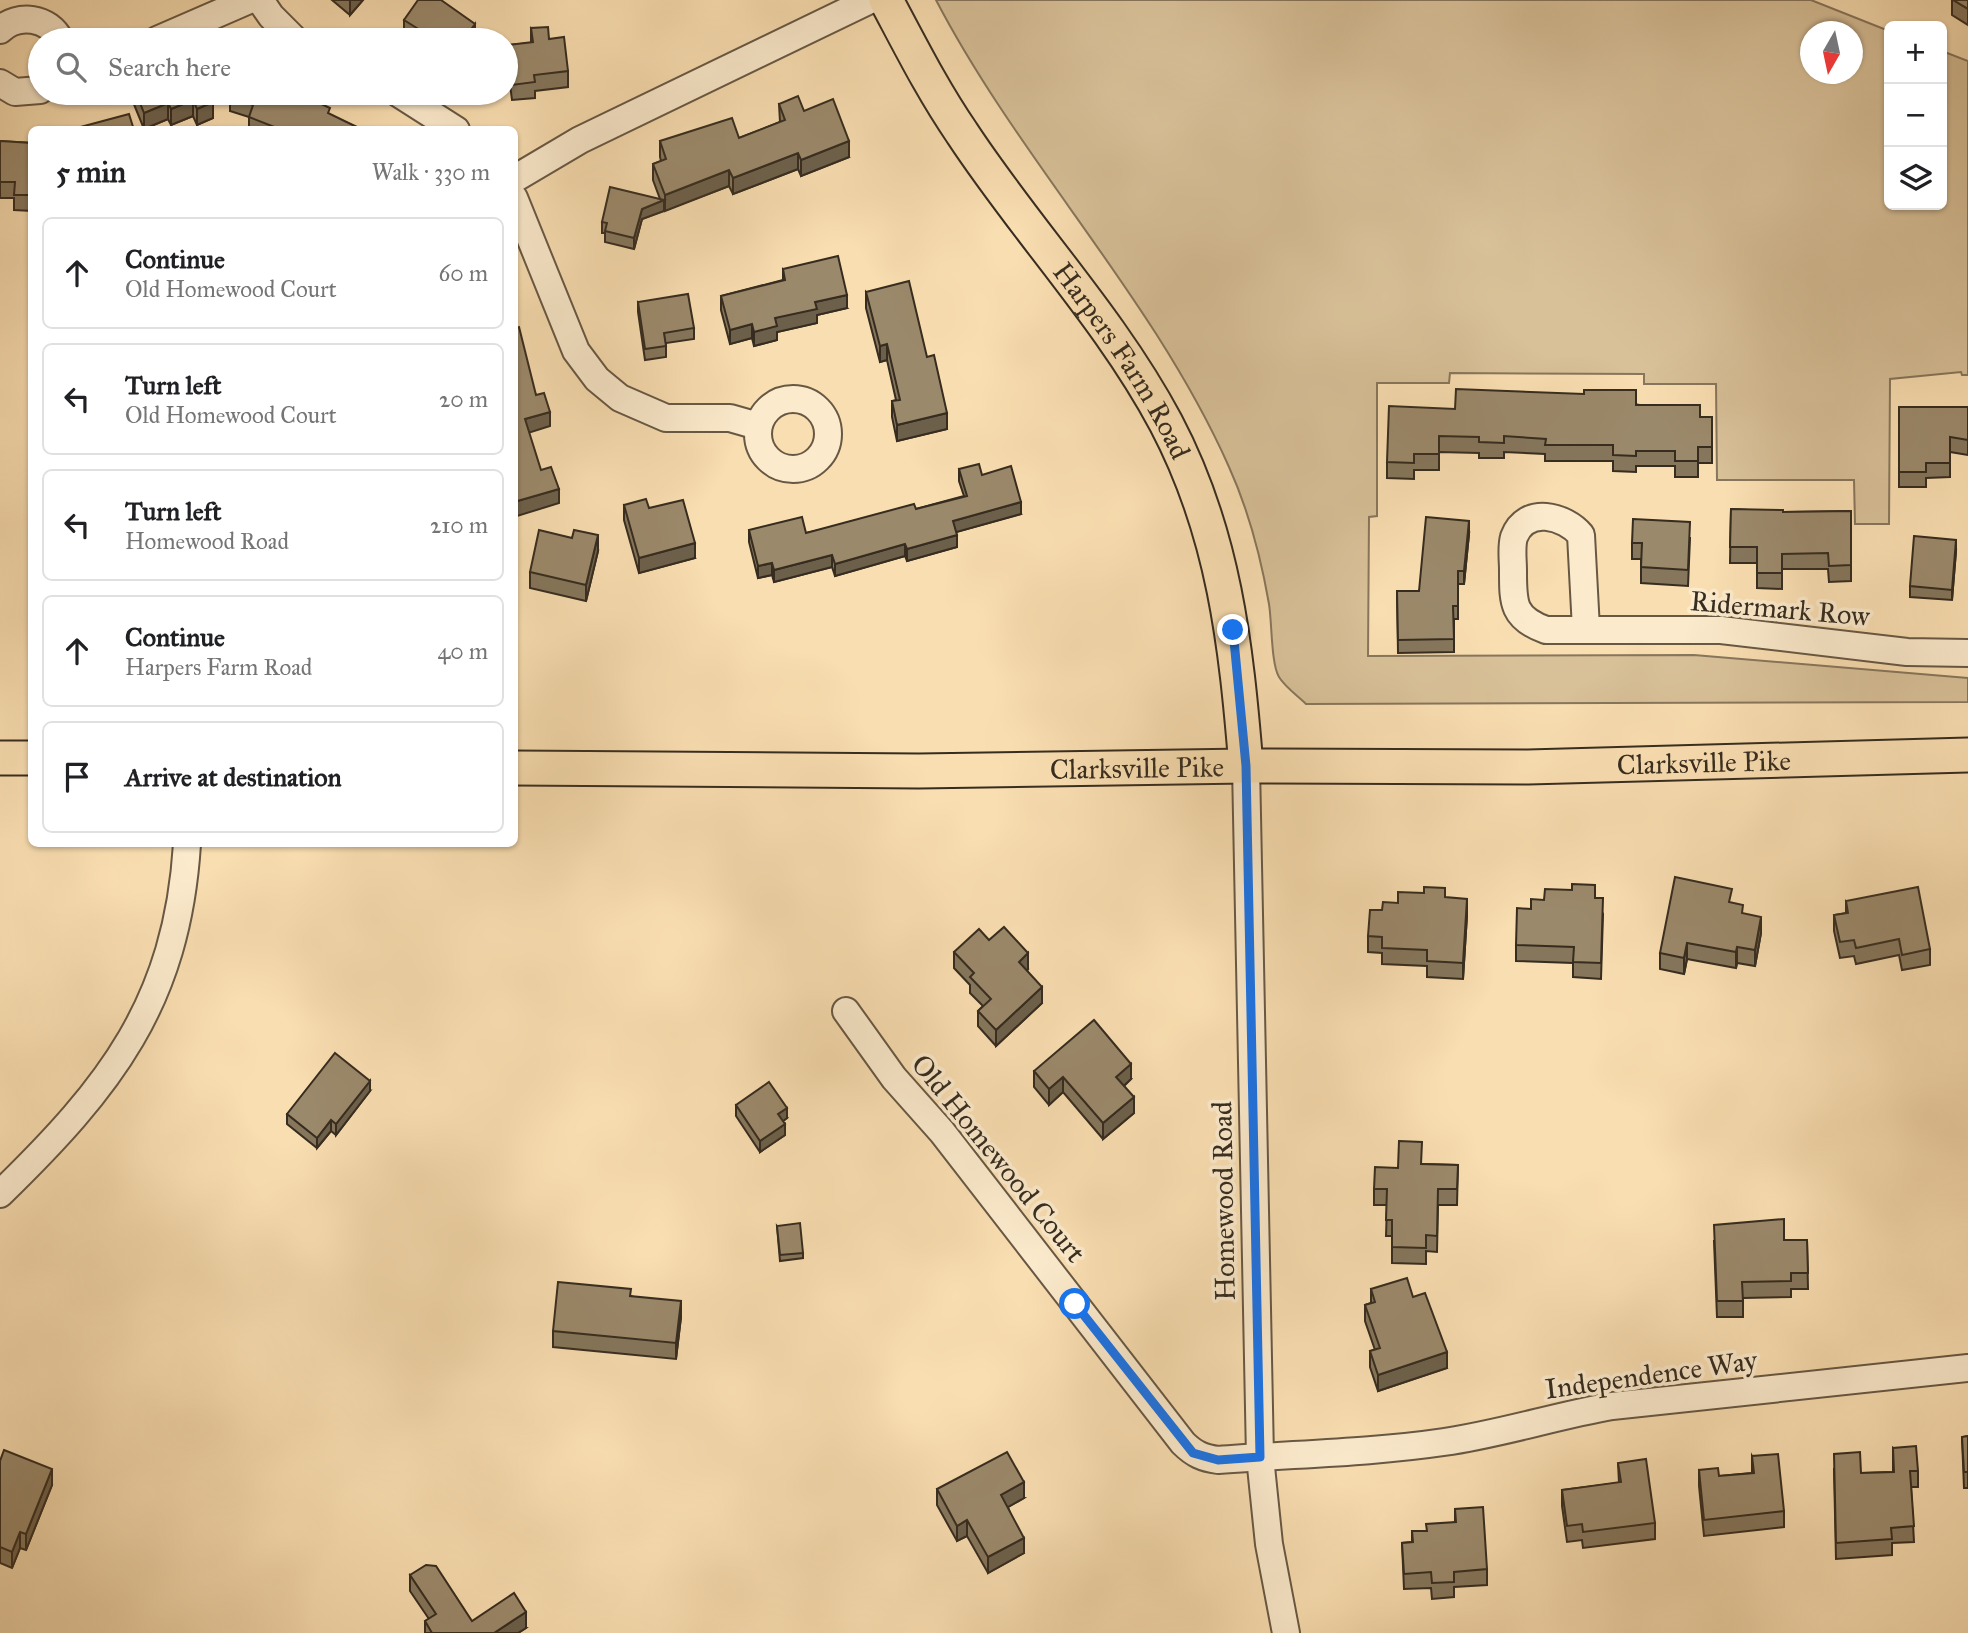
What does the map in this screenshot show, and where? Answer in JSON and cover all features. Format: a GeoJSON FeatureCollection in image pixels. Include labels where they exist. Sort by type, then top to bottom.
{"type":"FeatureCollection","features":[{"type":"Feature","properties":{"kind":"main road","name":"Harpers Farm Road"},"geometry":{"type":"LineString","coordinates":[[886,0],[961,133],[1094,312],[1134,369],[1167,424],[1195,490],[1223,572],[1233,630],[1246,766]]}},
{"type":"Feature","properties":{"kind":"main road","name":"Clarksville Pike"},"geometry":{"type":"LineString","coordinates":[[518,768],[919,771],[1246,766],[1528,767],[1968,755]]}},
{"type":"Feature","properties":{"kind":"main road"},"geometry":{"type":"LineString","coordinates":[[0,758],[28,758]]}},
{"type":"Feature","properties":{"kind":"street"},"geometry":{"type":"LineString","coordinates":[[185,28],[249,0]]}},
{"type":"Feature","properties":{"kind":"street"},"geometry":{"type":"LineString","coordinates":[[260,0],[283,28]]}},
{"type":"Feature","properties":{"kind":"street"},"geometry":{"type":"LineString","coordinates":[[518,177],[580,140],[870,0]]}},
{"type":"Feature","properties":{"kind":"street"},"geometry":{"type":"LineString","coordinates":[[0,30],[17,19],[29,19],[50,28]]}},
{"type":"Feature","properties":{"kind":"street"},"geometry":{"type":"LineString","coordinates":[[0,83],[15,92],[28,91]]}},
{"type":"Feature","properties":{"kind":"street"},"geometry":{"type":"LineString","coordinates":[[417,105],[450,126]]}},
{"type":"Feature","properties":{"kind":"street"},"geometry":{"type":"LineString","coordinates":[[518,208],[576,351],[597,379],[620,398],[666,418],[730,418],[758,426]]}},
{"type":"Feature","properties":{"kind":"street","name":"Ridermark Row"},"geometry":{"type":"LineString","coordinates":[[1586,629],[1721,630],[1907,652],[1968,653]]}},
{"type":"Feature","properties":{"kind":"street","name":"Homewood Road"},"geometry":{"type":"LineString","coordinates":[[1246,766],[1260,1457],[1269,1544],[1286,1633]]}},
{"type":"Feature","properties":{"kind":"street"},"geometry":{"type":"LineString","coordinates":[[0,1194],[64,1132],[103,1084],[136,1033],[175,937],[184,892],[187,847]]}},
{"type":"Feature","properties":{"kind":"street","name":"Old Homewood Court"},"geometry":{"type":"LineString","coordinates":[[846,1011],[894,1078],[942,1132],[1183,1443],[1193,1453],[1218,1460],[1260,1457]]}},
{"type":"Feature","properties":{"kind":"street","name":"Independence Way"},"geometry":{"type":"LineString","coordinates":[[1260,1457],[1442,1443],[1508,1431],[1563,1414],[1612,1406],[1968,1368]]}},
{"type":"Feature","properties":{"kind":"shaded area"},"geometry":{"type":"Polygon","coordinates":[[[936,0],[1811,0],[1884,29],[1884,210],[1947,210],[1947,53],[1968,61],[1968,375],[1962,375],[1961,372],[1890,379],[1889,524],[1855,524],[1854,480],[1717,480],[1716,384],[1644,384],[1644,374],[1450,373],[1449,383],[1377,383],[1377,516],[1369,517],[1368,656],[1694,655],[1968,678],[1968,702],[1306,704],[1276,671],[1269,604],[1253,534],[1236,483],[1198,405],[1126,288],[1007,118],[936,0]]]}},
{"type":"Feature","properties":{"kind":"building"},"geometry":{"type":"Polygon","coordinates":[[[418,0],[441,0],[475,24],[472,28],[417,28],[404,20],[418,0]]]}},
{"type":"Feature","properties":{"kind":"building"},"geometry":{"type":"Polygon","coordinates":[[[1953,0],[1968,0],[1968,9],[1953,0]]]}},
{"type":"Feature","properties":{"kind":"building"},"geometry":{"type":"Polygon","coordinates":[[[548,27],[549,39],[564,37],[568,71],[534,75],[535,82],[518,84],[518,44],[533,42],[531,28],[548,27]]]}},
{"type":"Feature","properties":{"kind":"building"},"geometry":{"type":"Polygon","coordinates":[[[798,96],[804,111],[833,99],[849,141],[801,160],[798,153],[733,178],[729,170],[665,195],[653,164],[666,159],[660,141],[732,118],[739,138],[785,120],[779,104],[798,96]]]}},
{"type":"Feature","properties":{"kind":"building"},"geometry":{"type":"Polygon","coordinates":[[[141,105],[163,105],[144,113],[141,105]]]}},
{"type":"Feature","properties":{"kind":"building"},"geometry":{"type":"Polygon","coordinates":[[[253,105],[324,105],[330,108],[328,113],[355,126],[272,126],[249,117],[253,105]]]}},
{"type":"Feature","properties":{"kind":"building"},"geometry":{"type":"Polygon","coordinates":[[[129,114],[133,126],[84,126],[129,114]]]}},
{"type":"Feature","properties":{"kind":"building"},"geometry":{"type":"Polygon","coordinates":[[[0,141],[28,143],[28,195],[14,195],[15,182],[0,182],[0,141]]]}},
{"type":"Feature","properties":{"kind":"building"},"geometry":{"type":"Polygon","coordinates":[[[610,187],[664,200],[642,209],[634,238],[605,231],[607,223],[602,222],[610,187]]]}},
{"type":"Feature","properties":{"kind":"building"},"geometry":{"type":"Polygon","coordinates":[[[838,256],[847,295],[815,302],[817,309],[775,318],[777,326],[754,332],[752,324],[730,330],[721,296],[785,280],[783,269],[838,256]]]}},
{"type":"Feature","properties":{"kind":"building"},"geometry":{"type":"Polygon","coordinates":[[[909,281],[927,357],[934,355],[947,413],[897,425],[892,401],[900,400],[887,344],[880,346],[866,292],[909,281]]]}},
{"type":"Feature","properties":{"kind":"building"},"geometry":{"type":"Polygon","coordinates":[[[688,294],[694,328],[664,333],[666,346],[645,349],[638,302],[688,294]]]}},
{"type":"Feature","properties":{"kind":"building"},"geometry":{"type":"Polygon","coordinates":[[[518,327],[536,395],[544,393],[550,412],[525,419],[541,470],[551,467],[559,489],[518,501],[518,327]]]}},
{"type":"Feature","properties":{"kind":"building"},"geometry":{"type":"Polygon","coordinates":[[[1456,389],[1584,394],[1584,390],[1636,390],[1636,405],[1700,405],[1700,417],[1712,417],[1712,447],[1698,447],[1698,461],[1675,461],[1675,451],[1636,451],[1636,456],[1613,455],[1613,445],[1545,445],[1546,439],[1504,436],[1504,443],[1479,442],[1479,437],[1439,436],[1439,454],[1414,454],[1414,463],[1387,462],[1389,406],[1455,409],[1456,389]]]}},
{"type":"Feature","properties":{"kind":"building"},"geometry":{"type":"Polygon","coordinates":[[[1899,407],[1968,407],[1968,440],[1950,437],[1950,463],[1926,463],[1926,472],[1899,472],[1899,407]]]}},
{"type":"Feature","properties":{"kind":"building"},"geometry":{"type":"Polygon","coordinates":[[[979,464],[982,475],[1011,466],[1021,502],[953,521],[957,535],[907,549],[905,544],[835,564],[832,555],[774,570],[772,563],[758,566],[749,530],[802,517],[806,533],[914,504],[916,509],[967,496],[959,469],[979,464]]]}},
{"type":"Feature","properties":{"kind":"building"},"geometry":{"type":"Polygon","coordinates":[[[646,499],[649,508],[683,500],[695,543],[639,558],[624,505],[646,499]]]}},
{"type":"Feature","properties":{"kind":"building"},"geometry":{"type":"Polygon","coordinates":[[[1731,509],[1783,512],[1851,511],[1851,565],[1829,566],[1828,553],[1782,554],[1782,573],[1757,573],[1757,547],[1730,547],[1731,509]]]}},
{"type":"Feature","properties":{"kind":"building"},"geometry":{"type":"Polygon","coordinates":[[[1426,517],[1469,521],[1464,571],[1458,571],[1458,606],[1453,606],[1454,639],[1398,640],[1397,591],[1419,591],[1426,517]]]}},
{"type":"Feature","properties":{"kind":"building"},"geometry":{"type":"Polygon","coordinates":[[[1633,519],[1690,522],[1688,570],[1641,567],[1642,543],[1632,543],[1633,519]]]}},
{"type":"Feature","properties":{"kind":"building"},"geometry":{"type":"Polygon","coordinates":[[[539,530],[572,538],[574,530],[598,535],[586,585],[530,572],[539,530]]]}},
{"type":"Feature","properties":{"kind":"building"},"geometry":{"type":"Polygon","coordinates":[[[1914,536],[1956,540],[1952,590],[1910,586],[1914,536]]]}},
{"type":"Feature","properties":{"kind":"building"},"geometry":{"type":"Polygon","coordinates":[[[1675,877],[1732,889],[1729,902],[1743,905],[1742,913],[1761,917],[1755,950],[1737,947],[1736,952],[1687,943],[1684,958],[1660,953],[1675,877]]]}},
{"type":"Feature","properties":{"kind":"building"},"geometry":{"type":"Polygon","coordinates":[[[1572,884],[1595,885],[1595,898],[1603,898],[1601,963],[1573,962],[1574,947],[1516,945],[1517,908],[1531,909],[1531,899],[1544,900],[1545,889],[1572,890],[1572,884]]]}},
{"type":"Feature","properties":{"kind":"building"},"geometry":{"type":"Polygon","coordinates":[[[1424,887],[1445,888],[1445,897],[1467,899],[1463,963],[1427,961],[1427,950],[1382,948],[1382,937],[1368,936],[1370,910],[1382,910],[1383,902],[1398,903],[1398,892],[1424,893],[1424,887]]]}},
{"type":"Feature","properties":{"kind":"building"},"geometry":{"type":"Polygon","coordinates":[[[1918,887],[1930,949],[1902,955],[1899,939],[1856,948],[1854,940],[1840,942],[1834,915],[1848,913],[1846,901],[1918,887]]]}},
{"type":"Feature","properties":{"kind":"building"},"geometry":{"type":"Polygon","coordinates":[[[1004,927],[1028,953],[1019,962],[1042,987],[996,1030],[978,1011],[991,999],[970,977],[974,973],[954,952],[979,929],[989,940],[1004,927]]]}},
{"type":"Feature","properties":{"kind":"building"},"geometry":{"type":"Polygon","coordinates":[[[1094,1020],[1131,1064],[1116,1077],[1134,1097],[1103,1123],[1063,1077],[1049,1089],[1034,1071],[1094,1020]]]}},
{"type":"Feature","properties":{"kind":"building"},"geometry":{"type":"Polygon","coordinates":[[[335,1053],[370,1081],[336,1124],[331,1120],[317,1138],[287,1114],[335,1053]]]}},
{"type":"Feature","properties":{"kind":"building"},"geometry":{"type":"Polygon","coordinates":[[[769,1082],[787,1108],[778,1114],[785,1124],[760,1141],[736,1105],[769,1082]]]}},
{"type":"Feature","properties":{"kind":"building"},"geometry":{"type":"Polygon","coordinates":[[[1399,1141],[1422,1142],[1421,1164],[1458,1165],[1457,1189],[1438,1189],[1437,1236],[1426,1235],[1426,1248],[1392,1247],[1392,1220],[1386,1220],[1387,1189],[1374,1189],[1375,1167],[1398,1168],[1399,1141]]]}},
{"type":"Feature","properties":{"kind":"building"},"geometry":{"type":"Polygon","coordinates":[[[1784,1219],[1784,1240],[1807,1240],[1808,1273],[1791,1273],[1791,1281],[1742,1282],[1743,1301],[1717,1301],[1714,1225],[1784,1219]]]}},
{"type":"Feature","properties":{"kind":"building"},"geometry":{"type":"Polygon","coordinates":[[[800,1223],[803,1253],[780,1255],[777,1226],[800,1223]]]}},
{"type":"Feature","properties":{"kind":"building"},"geometry":{"type":"Polygon","coordinates":[[[1407,1278],[1413,1297],[1425,1293],[1447,1352],[1378,1375],[1370,1351],[1380,1348],[1365,1305],[1375,1302],[1371,1289],[1407,1278]]]}},
{"type":"Feature","properties":{"kind":"building"},"geometry":{"type":"Polygon","coordinates":[[[558,1282],[631,1289],[630,1296],[681,1301],[676,1343],[553,1331],[558,1282]]]}},
{"type":"Feature","properties":{"kind":"building"},"geometry":{"type":"Polygon","coordinates":[[[1968,1436],[1968,1472],[1964,1472],[1962,1437],[1968,1436]]]}},
{"type":"Feature","properties":{"kind":"building"},"geometry":{"type":"Polygon","coordinates":[[[1916,1446],[1918,1471],[1910,1471],[1914,1526],[1891,1528],[1892,1539],[1836,1543],[1834,1454],[1860,1452],[1861,1473],[1894,1472],[1893,1448],[1916,1446]]]}},
{"type":"Feature","properties":{"kind":"building"},"geometry":{"type":"Polygon","coordinates":[[[4,1450],[52,1469],[26,1534],[20,1532],[12,1552],[0,1547],[0,1461],[4,1450]]]}},
{"type":"Feature","properties":{"kind":"building"},"geometry":{"type":"Polygon","coordinates":[[[1007,1452],[1024,1482],[1001,1495],[1024,1538],[988,1557],[967,1520],[957,1526],[937,1489],[1007,1452]]]}},
{"type":"Feature","properties":{"kind":"building"},"geometry":{"type":"Polygon","coordinates":[[[1778,1454],[1784,1511],[1704,1520],[1699,1470],[1718,1468],[1719,1476],[1754,1473],[1752,1456],[1778,1454]]]}},
{"type":"Feature","properties":{"kind":"building"},"geometry":{"type":"Polygon","coordinates":[[[1646,1459],[1655,1523],[1583,1532],[1582,1524],[1567,1526],[1562,1490],[1621,1482],[1618,1463],[1646,1459]]]}},
{"type":"Feature","properties":{"kind":"building"},"geometry":{"type":"Polygon","coordinates":[[[1483,1507],[1487,1569],[1454,1572],[1454,1582],[1432,1583],[1431,1572],[1404,1574],[1402,1543],[1413,1542],[1412,1531],[1427,1531],[1426,1524],[1456,1522],[1455,1509],[1483,1507]]]}},
{"type":"Feature","properties":{"kind":"building"},"geometry":{"type":"Polygon","coordinates":[[[426,1565],[436,1566],[472,1621],[514,1593],[526,1612],[494,1633],[432,1633],[425,1621],[436,1614],[410,1575],[426,1565]]]}},
{"type":"Feature","properties":{"kind":"route"},"geometry":{"type":"LineString","coordinates":[[1075,1304],[1193,1453],[1218,1460],[1260,1457],[1246,766],[1233,630]]}}]}
